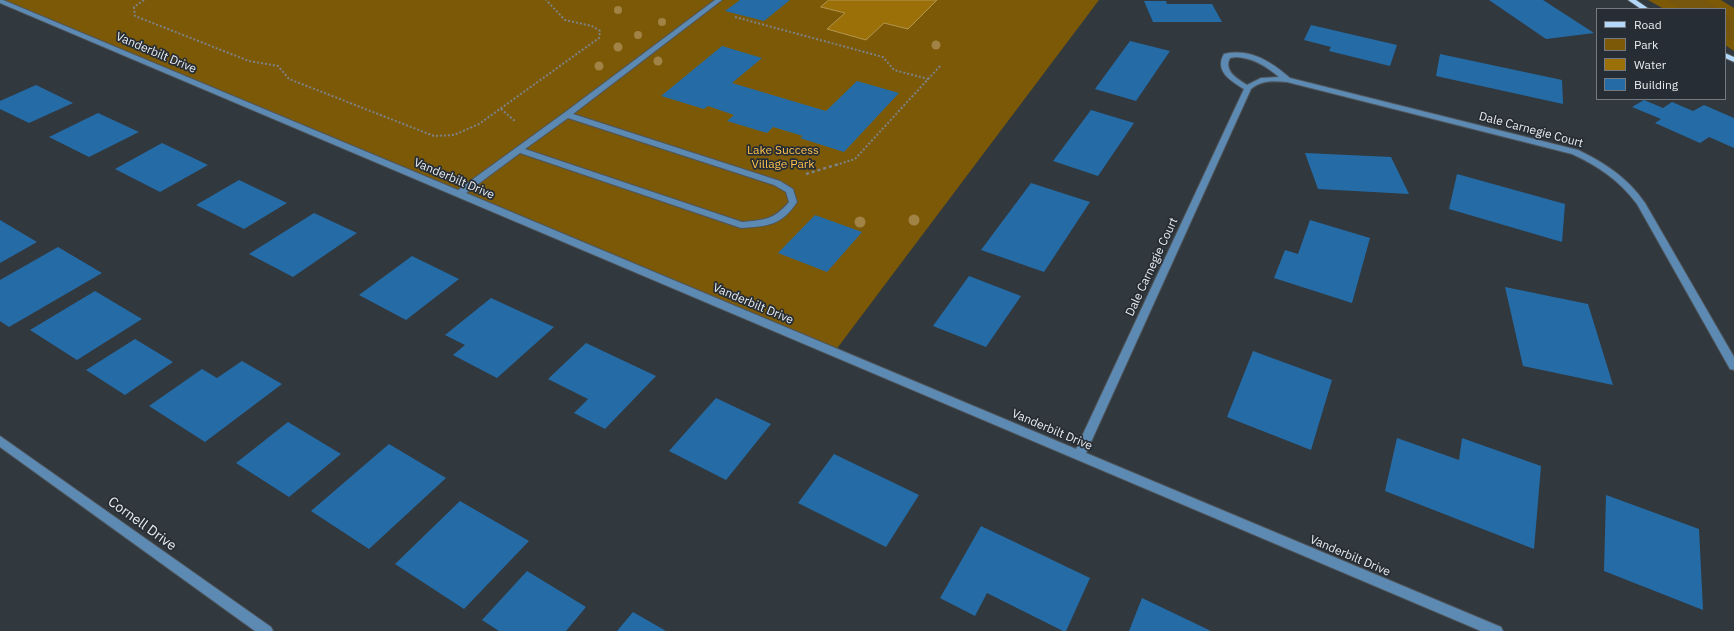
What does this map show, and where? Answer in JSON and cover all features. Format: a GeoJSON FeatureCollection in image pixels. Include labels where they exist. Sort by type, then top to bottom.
{"type":"FeatureCollection","features":[{"type":"Feature","properties":{"kind":"main road"},"geometry":{"type":"LineString","coordinates":[[1631,0],[1644,8]]}},
{"type":"Feature","properties":{"kind":"street"},"geometry":{"type":"LineString","coordinates":[[459,194],[719,0]]}},
{"type":"Feature","properties":{"kind":"street","name":"Vanderbilt Drive"},"geometry":{"type":"LineString","coordinates":[[0,2],[1496,631]]}},
{"type":"Feature","properties":{"kind":"street","name":"Dale Carnegie Court"},"geometry":{"type":"LineString","coordinates":[[1248,88],[1237,82],[1226,69],[1224,64],[1227,56],[1239,55],[1260,60],[1287,80]]}},
{"type":"Feature","properties":{"kind":"street","name":"Dale Carnegie Court"},"geometry":{"type":"LineString","coordinates":[[1078,455],[1248,88],[1256,82],[1264,80],[1287,80],[1575,152],[1602,165],[1629,186],[1641,203],[1734,366]]}},
{"type":"Feature","properties":{"kind":"street"},"geometry":{"type":"LineString","coordinates":[[519,150],[741,225],[764,223],[782,215],[793,202],[790,192],[777,182],[566,115]]}},
{"type":"Feature","properties":{"kind":"street","name":"Cornell Drive"},"geometry":{"type":"LineString","coordinates":[[1,444],[266,631]]}},
{"type":"Feature","properties":{"kind":"path"},"geometry":{"type":"LineString","coordinates":[[144,0],[134,7],[135,16],[249,61],[278,66],[289,79],[434,136],[454,135],[479,124],[599,38],[600,31],[592,26],[565,20],[546,0]]}},
{"type":"Feature","properties":{"kind":"path"},"geometry":{"type":"LineString","coordinates":[[707,9],[883,57],[894,70],[928,79]]}},
{"type":"Feature","properties":{"kind":"path"},"geometry":{"type":"LineString","coordinates":[[777,182],[855,159],[941,65]]}},
{"type":"Feature","properties":{"kind":"green space","name":"Lake Success Village Park"},"geometry":{"type":"Polygon","coordinates":[[[0,0],[1099,0],[835,351],[0,0]]]}},
{"type":"Feature","properties":{"kind":"green space"},"geometry":{"type":"Polygon","coordinates":[[[1648,0],[1721,0],[1734,8],[1734,51],[1726,46],[1726,8],[1662,8],[1648,0]]]}},
{"type":"Feature","properties":{"kind":"shaded area"},"geometry":{"type":"Polygon","coordinates":[[[1667,0],[1705,0],[1717,8],[1680,8],[1667,0]]]}},
{"type":"Feature","properties":{"kind":"shaded area"},"geometry":{"type":"Polygon","coordinates":[[[1726,15],[1734,20],[1734,41],[1726,37],[1726,15]]]}},
{"type":"Feature","properties":{"kind":"water"},"geometry":{"type":"Polygon","coordinates":[[[829,0],[937,0],[908,29],[884,23],[866,40],[827,29],[845,13],[821,7],[829,0]]]}},
{"type":"Feature","properties":{"kind":"building"},"geometry":{"type":"Polygon","coordinates":[[[740,0],[790,0],[764,21],[725,11],[740,0]]]}},
{"type":"Feature","properties":{"kind":"building"},"geometry":{"type":"Polygon","coordinates":[[[1489,0],[1543,0],[1594,33],[1546,39],[1489,0]]]}},
{"type":"Feature","properties":{"kind":"building"},"geometry":{"type":"Polygon","coordinates":[[[1144,1],[1166,1],[1167,4],[1212,4],[1222,22],[1153,22],[1144,1]]]}},
{"type":"Feature","properties":{"kind":"building"},"geometry":{"type":"Polygon","coordinates":[[[1311,25],[1397,45],[1390,66],[1329,51],[1331,47],[1304,40],[1311,25]]]}},
{"type":"Feature","properties":{"kind":"building"},"geometry":{"type":"Polygon","coordinates":[[[1130,41],[1170,51],[1136,101],[1095,89],[1130,41]]]}},
{"type":"Feature","properties":{"kind":"building"},"geometry":{"type":"Polygon","coordinates":[[[722,46],[762,58],[732,83],[826,111],[857,81],[899,93],[844,152],[800,138],[803,136],[773,127],[767,133],[727,121],[734,115],[708,106],[704,109],[661,96],[722,46]]]}},
{"type":"Feature","properties":{"kind":"building"},"geometry":{"type":"Polygon","coordinates":[[[1440,54],[1562,80],[1563,104],[1436,76],[1440,54]]]}},
{"type":"Feature","properties":{"kind":"building"},"geometry":{"type":"Polygon","coordinates":[[[36,85],[73,103],[29,123],[0,109],[0,101],[36,85]]]}},
{"type":"Feature","properties":{"kind":"building"},"geometry":{"type":"Polygon","coordinates":[[[1644,100],[1663,108],[1672,102],[1693,111],[1704,105],[1734,118],[1734,148],[1709,137],[1700,143],[1655,123],[1661,119],[1632,107],[1644,100]]]}},
{"type":"Feature","properties":{"kind":"building"},"geometry":{"type":"Polygon","coordinates":[[[1091,110],[1134,123],[1098,176],[1053,161],[1091,110]]]}},
{"type":"Feature","properties":{"kind":"building"},"geometry":{"type":"Polygon","coordinates":[[[98,113],[139,132],[89,157],[49,137],[98,113]]]}},
{"type":"Feature","properties":{"kind":"building"},"geometry":{"type":"Polygon","coordinates":[[[162,143],[208,165],[160,192],[115,169],[162,143]]]}},
{"type":"Feature","properties":{"kind":"building"},"geometry":{"type":"Polygon","coordinates":[[[1305,153],[1391,157],[1409,194],[1318,189],[1305,153]]]}},
{"type":"Feature","properties":{"kind":"building"},"geometry":{"type":"Polygon","coordinates":[[[1457,174],[1565,204],[1562,242],[1449,209],[1457,174]]]}},
{"type":"Feature","properties":{"kind":"building"},"geometry":{"type":"Polygon","coordinates":[[[239,180],[287,203],[244,229],[196,205],[239,180]]]}},
{"type":"Feature","properties":{"kind":"building"},"geometry":{"type":"Polygon","coordinates":[[[1031,183],[1090,202],[1044,272],[981,250],[1031,183]]]}},
{"type":"Feature","properties":{"kind":"building"},"geometry":{"type":"Polygon","coordinates":[[[314,213],[357,233],[293,277],[249,254],[314,213]]]}},
{"type":"Feature","properties":{"kind":"building"},"geometry":{"type":"Polygon","coordinates":[[[815,215],[862,232],[827,272],[778,253],[815,215]]]}},
{"type":"Feature","properties":{"kind":"building"},"geometry":{"type":"Polygon","coordinates":[[[0,220],[37,242],[0,263],[0,220]]]}},
{"type":"Feature","properties":{"kind":"building"},"geometry":{"type":"Polygon","coordinates":[[[1310,220],[1370,238],[1352,303],[1274,278],[1285,250],[1298,254],[1310,220]]]}},
{"type":"Feature","properties":{"kind":"building"},"geometry":{"type":"Polygon","coordinates":[[[58,247],[102,273],[9,327],[0,321],[0,280],[58,247]]]}},
{"type":"Feature","properties":{"kind":"building"},"geometry":{"type":"Polygon","coordinates":[[[412,256],[459,279],[406,320],[359,295],[412,256]]]}},
{"type":"Feature","properties":{"kind":"building"},"geometry":{"type":"Polygon","coordinates":[[[969,276],[1021,296],[986,347],[933,326],[969,276]]]}},
{"type":"Feature","properties":{"kind":"building"},"geometry":{"type":"Polygon","coordinates":[[[1505,287],[1588,304],[1613,385],[1523,366],[1505,287]]]}},
{"type":"Feature","properties":{"kind":"building"},"geometry":{"type":"Polygon","coordinates":[[[95,291],[142,319],[77,360],[30,330],[95,291]]]}},
{"type":"Feature","properties":{"kind":"building"},"geometry":{"type":"Polygon","coordinates":[[[491,298],[554,327],[497,378],[453,355],[465,345],[445,335],[491,298]]]}},
{"type":"Feature","properties":{"kind":"building"},"geometry":{"type":"Polygon","coordinates":[[[135,339],[173,362],[125,395],[86,370],[135,339]]]}},
{"type":"Feature","properties":{"kind":"building"},"geometry":{"type":"Polygon","coordinates":[[[586,343],[656,376],[605,429],[574,413],[588,399],[548,379],[586,343]]]}},
{"type":"Feature","properties":{"kind":"building"},"geometry":{"type":"Polygon","coordinates":[[[1253,351],[1332,380],[1311,450],[1227,417],[1253,351]]]}},
{"type":"Feature","properties":{"kind":"building"},"geometry":{"type":"Polygon","coordinates":[[[242,361],[282,384],[205,442],[149,406],[202,369],[217,378],[242,361]]]}},
{"type":"Feature","properties":{"kind":"building"},"geometry":{"type":"Polygon","coordinates":[[[716,398],[771,424],[726,480],[669,451],[716,398]]]}},
{"type":"Feature","properties":{"kind":"building"},"geometry":{"type":"Polygon","coordinates":[[[288,422],[341,454],[289,497],[236,463],[288,422]]]}},
{"type":"Feature","properties":{"kind":"building"},"geometry":{"type":"Polygon","coordinates":[[[1397,438],[1459,460],[1462,438],[1541,466],[1534,549],[1385,491],[1397,438]]]}},
{"type":"Feature","properties":{"kind":"building"},"geometry":{"type":"Polygon","coordinates":[[[389,444],[446,478],[369,549],[311,511],[389,444]]]}},
{"type":"Feature","properties":{"kind":"building"},"geometry":{"type":"Polygon","coordinates":[[[834,454],[919,495],[886,547],[798,503],[834,454]]]}},
{"type":"Feature","properties":{"kind":"building"},"geometry":{"type":"Polygon","coordinates":[[[1606,495],[1699,529],[1703,610],[1604,571],[1606,495]]]}},
{"type":"Feature","properties":{"kind":"building"},"geometry":{"type":"Polygon","coordinates":[[[460,501],[529,541],[464,609],[395,564],[460,501]]]}},
{"type":"Feature","properties":{"kind":"building"},"geometry":{"type":"Polygon","coordinates":[[[981,526],[1090,578],[1066,631],[1063,631],[987,593],[975,616],[940,598],[981,526]]]}},
{"type":"Feature","properties":{"kind":"building"},"geometry":{"type":"Polygon","coordinates":[[[527,571],[586,607],[566,631],[499,631],[482,620],[527,571]]]}},
{"type":"Feature","properties":{"kind":"building"},"geometry":{"type":"Polygon","coordinates":[[[1142,598],[1211,631],[1129,631],[1142,598]]]}},
{"type":"Feature","properties":{"kind":"building"},"geometry":{"type":"Polygon","coordinates":[[[633,612],[666,631],[617,631],[633,612]]]}}]}
